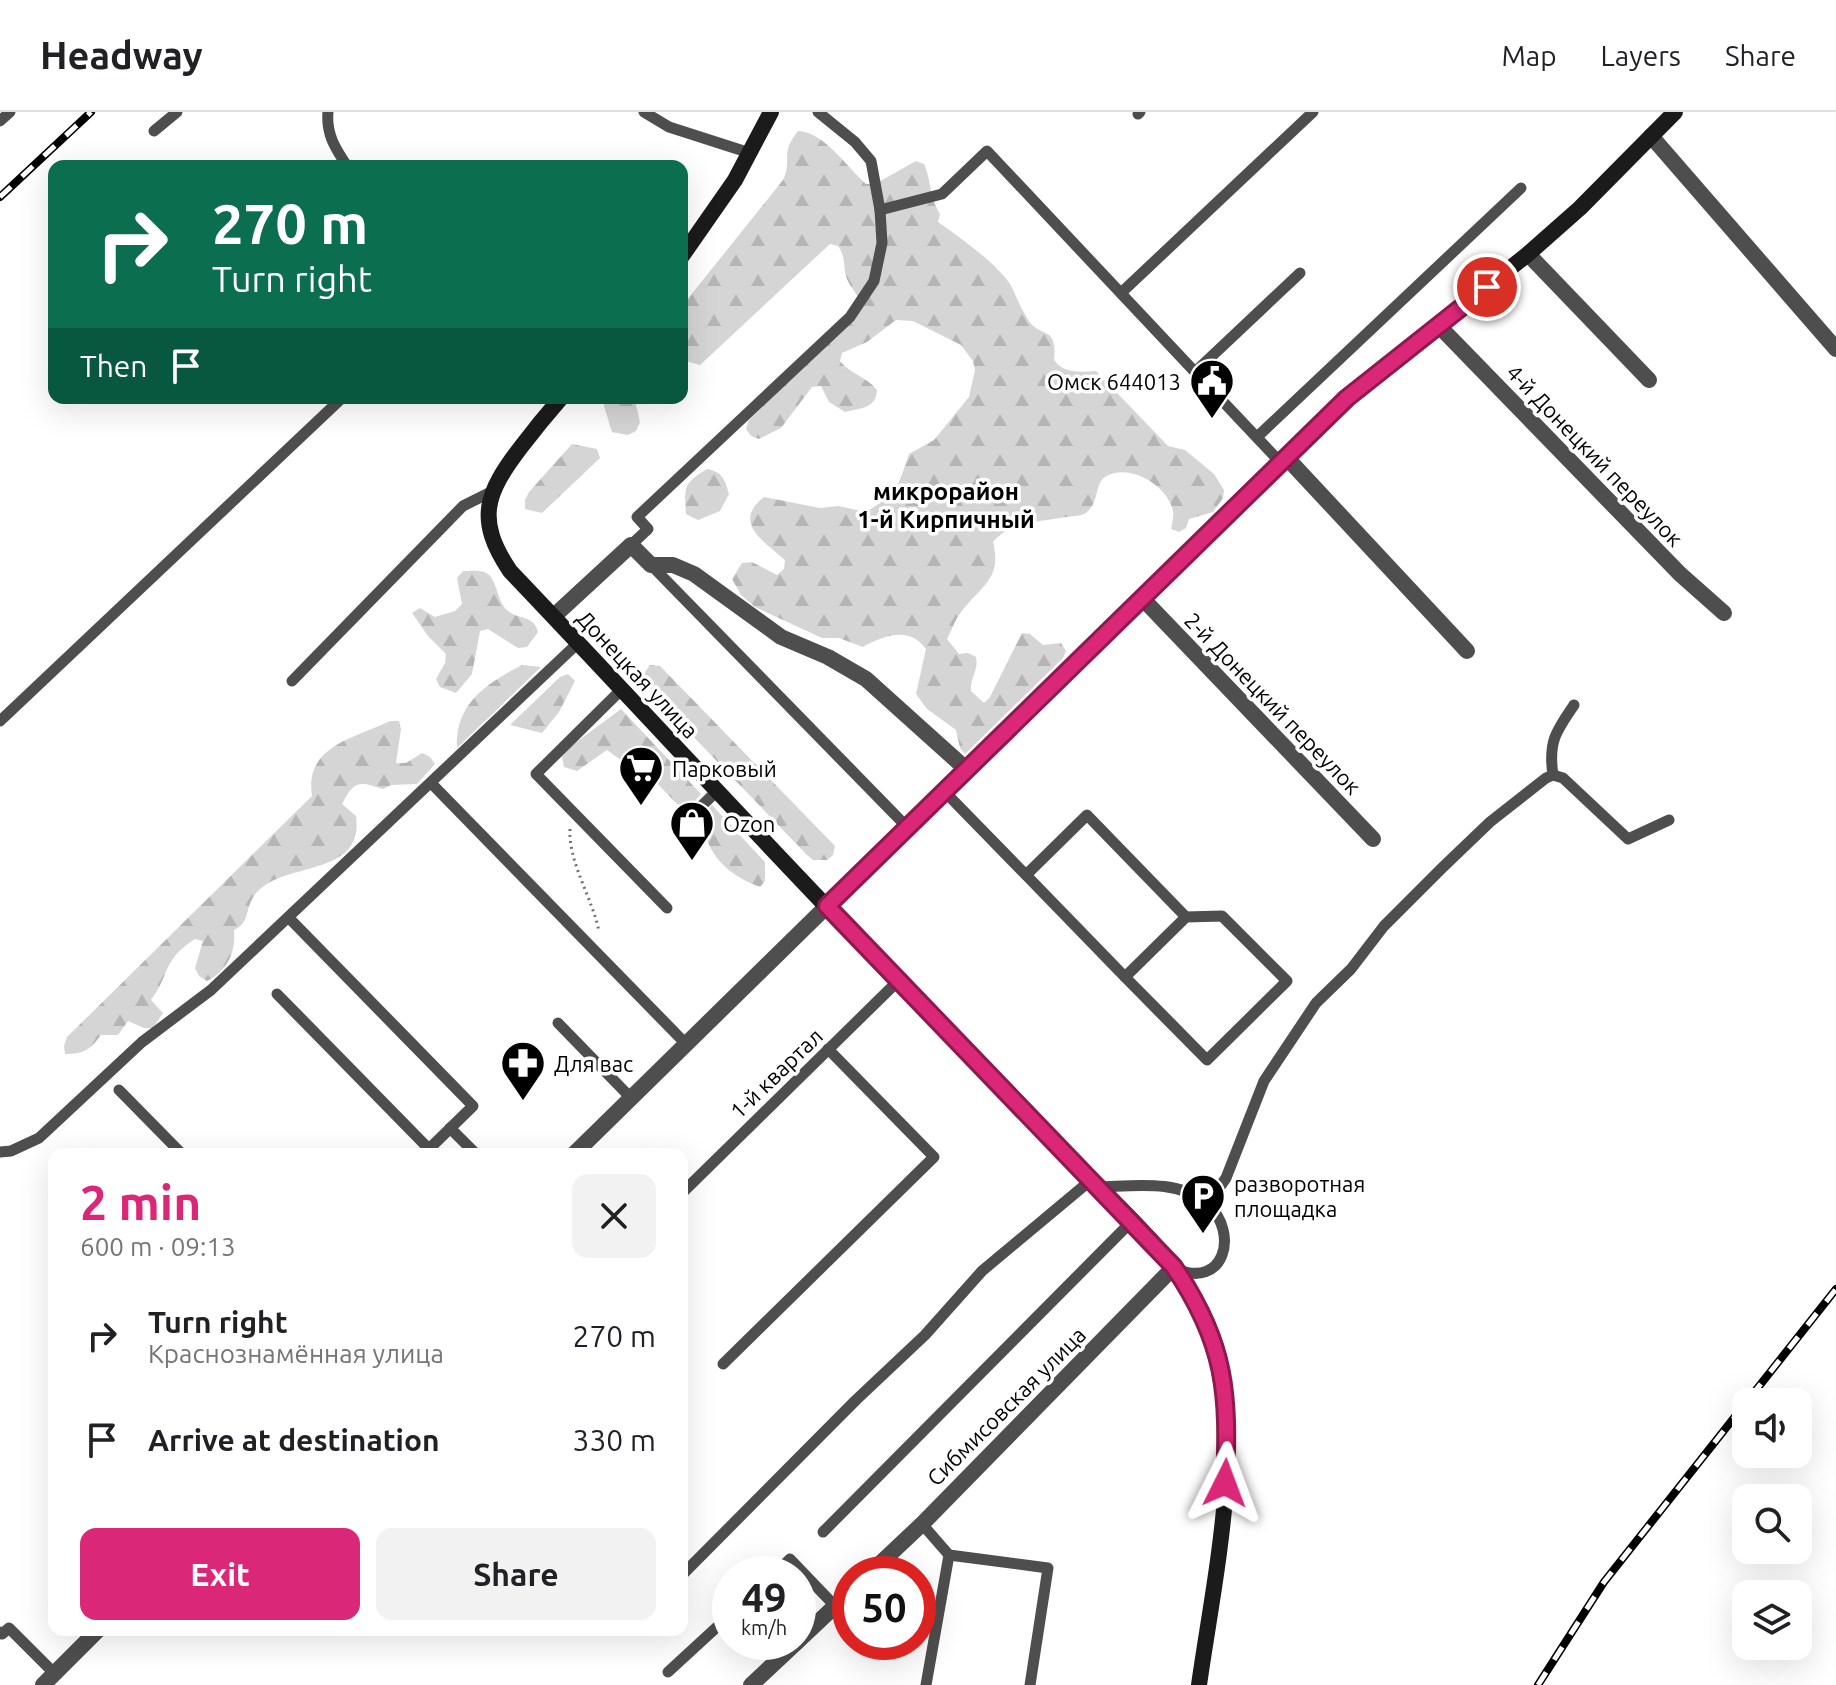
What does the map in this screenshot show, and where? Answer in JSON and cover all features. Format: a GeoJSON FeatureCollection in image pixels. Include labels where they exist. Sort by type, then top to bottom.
{"type":"FeatureCollection","features":[{"type":"Feature","properties":{"kind":"main road"},"geometry":{"type":"LineString","coordinates":[[688,248],[711,217],[771,112]]}},
{"type":"Feature","properties":{"kind":"main road"},"geometry":{"type":"LineString","coordinates":[[827,906],[1347,398],[1528,254],[1580,208],[1675,112]]}},
{"type":"Feature","properties":{"kind":"main road"},"geometry":{"type":"LineString","coordinates":[[491,492],[556,404]]}},
{"type":"Feature","properties":{"kind":"main road","name":"Донецкая улица"},"geometry":{"type":"LineString","coordinates":[[491,492],[488,516],[500,555],[510,571],[897,982],[1132,1221],[1174,1267],[1197,1301],[1214,1339],[1224,1384],[1228,1426],[1223,1512],[1199,1685]]}},
{"type":"Feature","properties":{"kind":"street"},"geometry":{"type":"LineString","coordinates":[[1651,136],[1836,349]]}},
{"type":"Feature","properties":{"kind":"street"},"geometry":{"type":"LineString","coordinates":[[1528,254],[1649,380]]}},
{"type":"Feature","properties":{"kind":"street","name":"4-й Донецкий переулок"},"geometry":{"type":"LineString","coordinates":[[1438,325],[1680,574],[1724,613]]}},
{"type":"Feature","properties":{"kind":"street"},"geometry":{"type":"LineString","coordinates":[[1283,460],[1467,651]]}},
{"type":"Feature","properties":{"kind":"street"},"geometry":{"type":"LineString","coordinates":[[554,616],[631,545],[651,565],[673,565],[694,574],[781,637],[828,657],[866,679],[966,769]]}},
{"type":"Feature","properties":{"kind":"street","name":"2-й Донецкий переулок"},"geometry":{"type":"LineString","coordinates":[[1142,598],[1373,839]]}},
{"type":"Feature","properties":{"kind":"street"},"geometry":{"type":"LineString","coordinates":[[580,1148],[827,906]]}},
{"type":"Feature","properties":{"kind":"street","name":"Сибмисовская улица"},"geometry":{"type":"LineString","coordinates":[[888,1556],[1174,1267]]}},
{"type":"Feature","properties":{"kind":"street"},"geometry":{"type":"LineString","coordinates":[[816,1624],[832,1609]]}},
{"type":"Feature","properties":{"kind":"street"},"geometry":{"type":"LineString","coordinates":[[49,1679],[92,1636]]}},
{"type":"Feature","properties":{"kind":"street"},"geometry":{"type":"LineString","coordinates":[[755,1684],[780,1660]]}},
{"type":"Feature","properties":{"kind":"lane"},"geometry":{"type":"LineString","coordinates":[[0,121],[10,112]]}},
{"type":"Feature","properties":{"kind":"lane"},"geometry":{"type":"LineString","coordinates":[[154,131],[177,112]]}},
{"type":"Feature","properties":{"kind":"lane"},"geometry":{"type":"LineString","coordinates":[[328,112],[331,142],[343,160]]}},
{"type":"Feature","properties":{"kind":"lane"},"geometry":{"type":"LineString","coordinates":[[644,112],[669,127],[750,153]]}},
{"type":"Feature","properties":{"kind":"lane"},"geometry":{"type":"LineString","coordinates":[[631,545],[648,529],[637,517],[850,317],[874,281],[882,243],[880,210],[871,161],[855,142],[818,112]]}},
{"type":"Feature","properties":{"kind":"lane"},"geometry":{"type":"LineString","coordinates":[[1121,293],[1313,112]]}},
{"type":"Feature","properties":{"kind":"lane"},"geometry":{"type":"LineString","coordinates":[[880,210],[942,194],[987,151],[1257,437],[1283,460]]}},
{"type":"Feature","properties":{"kind":"lane"},"geometry":{"type":"LineString","coordinates":[[1257,437],[1521,188]]}},
{"type":"Feature","properties":{"kind":"lane"},"geometry":{"type":"LineString","coordinates":[[1195,372],[1300,273]]}},
{"type":"Feature","properties":{"kind":"lane"},"geometry":{"type":"LineString","coordinates":[[0,721],[336,404]]}},
{"type":"Feature","properties":{"kind":"lane"},"geometry":{"type":"LineString","coordinates":[[292,681],[463,506],[491,492]]}},
{"type":"Feature","properties":{"kind":"lane"},"geometry":{"type":"LineString","coordinates":[[651,565],[907,827]]}},
{"type":"Feature","properties":{"kind":"lane"},"geometry":{"type":"LineString","coordinates":[[0,1152],[11,1151],[39,1138],[142,1042],[211,990],[578,643]]}},
{"type":"Feature","properties":{"kind":"lane"},"geometry":{"type":"LineString","coordinates":[[622,689],[536,774],[667,908]]}},
{"type":"Feature","properties":{"kind":"lane"},"geometry":{"type":"LineString","coordinates":[[1553,775],[1550,753],[1555,732],[1574,705]]}},
{"type":"Feature","properties":{"kind":"lane"},"geometry":{"type":"LineString","coordinates":[[1553,775],[1563,778],[1628,839],[1669,820]]}},
{"type":"Feature","properties":{"kind":"lane"},"geometry":{"type":"LineString","coordinates":[[1208,1204],[1226,1178],[1264,1081],[1316,1003],[1351,969],[1384,926],[1480,831],[1553,775]]}},
{"type":"Feature","properties":{"kind":"lane"},"geometry":{"type":"LineString","coordinates":[[431,783],[686,1044]]}},
{"type":"Feature","properties":{"kind":"lane"},"geometry":{"type":"LineString","coordinates":[[687,820],[718,790]]}},
{"type":"Feature","properties":{"kind":"lane"},"geometry":{"type":"LineString","coordinates":[[944,791],[1125,977],[1207,1060],[1287,981],[1222,916],[1186,917],[1125,977]]}},
{"type":"Feature","properties":{"kind":"lane"},"geometry":{"type":"LineString","coordinates":[[1026,875],[1087,815],[1186,917]]}},
{"type":"Feature","properties":{"kind":"lane"},"geometry":{"type":"LineString","coordinates":[[289,918],[473,1106],[430,1148]]}},
{"type":"Feature","properties":{"kind":"lane","name":"1-й квартал"},"geometry":{"type":"LineString","coordinates":[[688,1187],[897,982]]}},
{"type":"Feature","properties":{"kind":"lane"},"geometry":{"type":"LineString","coordinates":[[277,994],[428,1148]]}},
{"type":"Feature","properties":{"kind":"lane"},"geometry":{"type":"LineString","coordinates":[[558,1023],[631,1098]]}},
{"type":"Feature","properties":{"kind":"lane"},"geometry":{"type":"LineString","coordinates":[[723,1364],[934,1157],[828,1049]]}},
{"type":"Feature","properties":{"kind":"lane"},"geometry":{"type":"LineString","coordinates":[[119,1090],[176,1148]]}},
{"type":"Feature","properties":{"kind":"lane"},"geometry":{"type":"LineString","coordinates":[[450,1128],[470,1148]]}},
{"type":"Feature","properties":{"kind":"lane"},"geometry":{"type":"LineString","coordinates":[[688,1569],[925,1335],[982,1271],[1095,1184],[1179,1189],[1196,1194],[1217,1213],[1227,1246],[1219,1261],[1206,1271],[1188,1274],[1174,1267]]}},
{"type":"Feature","properties":{"kind":"lane"},"geometry":{"type":"LineString","coordinates":[[823,1532],[1132,1221]]}},
{"type":"Feature","properties":{"kind":"lane"},"geometry":{"type":"LineString","coordinates":[[922,1524],[949,1555],[1048,1568],[1030,1685]]}},
{"type":"Feature","properties":{"kind":"lane"},"geometry":{"type":"LineString","coordinates":[[926,1685],[949,1555]]}},
{"type":"Feature","properties":{"kind":"lane"},"geometry":{"type":"LineString","coordinates":[[816,1586],[832,1603]]}},
{"type":"Feature","properties":{"kind":"lane"},"geometry":{"type":"LineString","coordinates":[[0,1632],[2,1634],[9,1628],[49,1679]]}},
{"type":"Feature","properties":{"kind":"lane"},"geometry":{"type":"LineString","coordinates":[[668,1672],[712,1632]]}},
{"type":"Feature","properties":{"kind":"path"},"geometry":{"type":"LineString","coordinates":[[571,809],[569,836],[579,872],[595,910],[600,935],[599,955]]}},
{"type":"Feature","properties":{"kind":"green space"},"geometry":{"type":"Polygon","coordinates":[[[798,131],[817,137],[866,184],[875,184],[916,161],[924,164],[940,214],[938,222],[1004,276],[1032,325],[1051,337],[1055,349],[1054,360],[1058,365],[1073,371],[1096,371],[1168,446],[1185,450],[1214,474],[1224,490],[1223,498],[1213,512],[1189,519],[1186,528],[1179,532],[1171,529],[1173,511],[1164,493],[1135,474],[1114,473],[1099,484],[1092,505],[1084,514],[1017,526],[993,542],[995,566],[992,575],[966,605],[947,639],[959,654],[968,653],[976,657],[971,691],[984,703],[990,697],[1022,633],[1030,634],[1043,645],[1061,643],[1066,651],[1063,658],[965,754],[960,748],[956,730],[927,709],[916,694],[926,649],[920,642],[912,637],[896,635],[863,647],[839,638],[822,638],[755,607],[741,595],[732,579],[742,563],[752,562],[777,575],[784,569],[785,560],[761,539],[751,524],[755,506],[764,497],[820,508],[838,506],[866,512],[895,489],[909,454],[934,440],[969,397],[975,370],[973,361],[961,345],[913,321],[896,320],[867,342],[842,353],[840,361],[877,390],[874,401],[845,412],[829,402],[821,386],[812,387],[781,428],[759,439],[751,436],[746,429],[749,420],[861,310],[858,297],[847,279],[841,250],[830,244],[700,365],[688,362],[688,299],[783,180],[792,139],[798,131]]]}},
{"type":"Feature","properties":{"kind":"green space"},"geometry":{"type":"Polygon","coordinates":[[[637,404],[640,422],[636,431],[628,435],[612,432],[604,406],[637,404]]]}},
{"type":"Feature","properties":{"kind":"green space"},"geometry":{"type":"Polygon","coordinates":[[[572,444],[597,449],[600,458],[542,513],[525,509],[529,492],[572,444]]]}},
{"type":"Feature","properties":{"kind":"green space"},"geometry":{"type":"Polygon","coordinates":[[[707,469],[722,477],[729,494],[720,511],[698,520],[686,514],[686,492],[690,482],[707,469]]]}},
{"type":"Feature","properties":{"kind":"green space"},"geometry":{"type":"Polygon","coordinates":[[[463,571],[480,571],[489,575],[504,607],[533,623],[538,632],[527,647],[518,648],[488,629],[480,631],[472,674],[456,693],[440,687],[436,679],[445,663],[446,654],[412,613],[420,608],[435,617],[455,611],[462,604],[457,578],[463,571]]]}},
{"type":"Feature","properties":{"kind":"green space"},"geometry":{"type":"Polygon","coordinates":[[[522,665],[541,667],[457,748],[457,733],[467,707],[485,688],[522,665]]]}},
{"type":"Feature","properties":{"kind":"green space"},"geometry":{"type":"Polygon","coordinates":[[[650,665],[660,666],[835,846],[833,855],[827,860],[813,860],[806,854],[663,705],[666,697],[661,690],[644,688],[640,679],[650,665]]]}},
{"type":"Feature","properties":{"kind":"green space"},"geometry":{"type":"Polygon","coordinates":[[[568,674],[575,681],[559,712],[542,733],[510,725],[560,677],[568,674]]]}},
{"type":"Feature","properties":{"kind":"green space"},"geometry":{"type":"Polygon","coordinates":[[[621,709],[701,794],[694,802],[677,804],[652,778],[636,771],[607,750],[577,771],[564,767],[562,757],[571,746],[621,709]]]}},
{"type":"Feature","properties":{"kind":"green space"},"geometry":{"type":"Polygon","coordinates":[[[390,721],[399,721],[401,729],[396,763],[406,763],[422,753],[435,764],[417,784],[391,785],[383,789],[358,784],[350,790],[342,804],[356,816],[356,834],[350,848],[325,864],[277,879],[257,892],[244,922],[234,930],[232,953],[220,971],[207,981],[199,976],[195,968],[203,941],[195,939],[172,960],[151,1000],[163,1013],[153,1028],[144,1028],[128,1021],[118,1035],[101,1035],[86,1050],[65,1054],[67,1037],[312,796],[316,765],[324,754],[348,739],[390,721]]]}},
{"type":"Feature","properties":{"kind":"green space"},"geometry":{"type":"Polygon","coordinates":[[[712,805],[765,862],[765,881],[760,887],[727,869],[713,852],[701,817],[712,805]]]}},
{"type":"Feature","properties":{"kind":"railway"},"geometry":{"type":"LineString","coordinates":[[0,197],[91,112]]}},
{"type":"Feature","properties":{"kind":"railway"},"geometry":{"type":"LineString","coordinates":[[1538,1685],[1604,1582],[1836,1289]]}},
{"type":"Feature","properties":{"kind":"place","name":"Омск 644013"},"geometry":{"type":"Point","coordinates":[1212,420]}},
{"type":"Feature","properties":{"kind":"place","name":"Парковый"},"geometry":{"type":"Point","coordinates":[641,807]}},
{"type":"Feature","properties":{"kind":"place","name":"Ozon"},"geometry":{"type":"Point","coordinates":[692,862]}},
{"type":"Feature","properties":{"kind":"place","name":"Для вас"},"geometry":{"type":"Point","coordinates":[523,1102]}},
{"type":"Feature","properties":{"kind":"place","name":"разворотная площадка"},"geometry":{"type":"Point","coordinates":[1203,1235]}},
{"type":"Feature","properties":{"kind":"district","name":"микрорайон 1-й Кирпичный"},"geometry":{"type":"Point","coordinates":[946,505]}},
{"type":"Feature","properties":{"kind":"route"},"geometry":{"type":"LineString","coordinates":[[1225,1483],[1228,1426],[1224,1384],[1214,1339],[1197,1301],[1174,1267],[827,906],[1347,398],[1487,287]]}}]}
